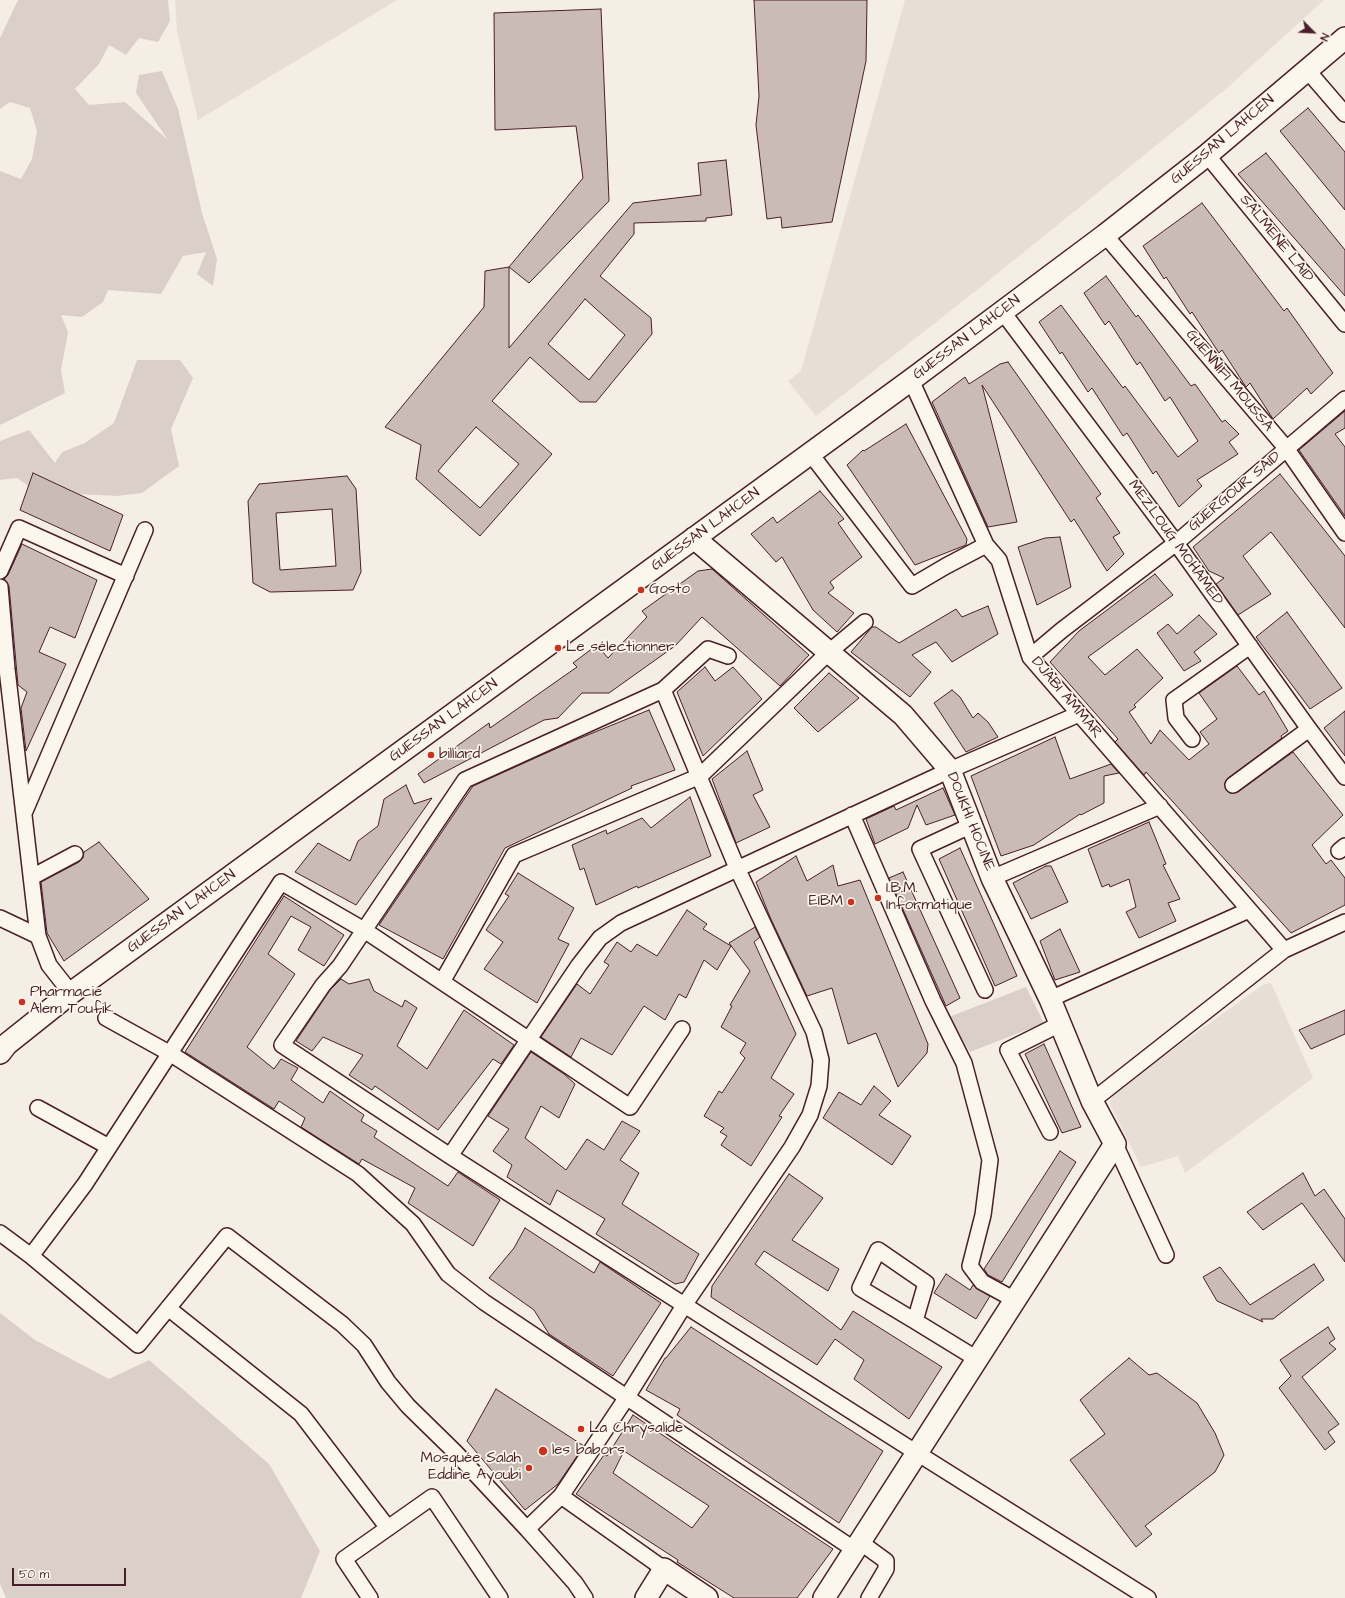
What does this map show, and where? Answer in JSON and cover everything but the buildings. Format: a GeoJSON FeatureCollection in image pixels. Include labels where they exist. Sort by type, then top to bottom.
{"type":"FeatureCollection","features":[{"type":"Feature","properties":{"kind":"main road","name":"GUESSAN LAHCEN"},"geometry":{"type":"LineString","coordinates":[[2,1046],[70,993],[911,380],[1105,235],[1207,155],[1345,38]]}},
{"type":"Feature","properties":{"kind":"main road","name":"DOUKHI HOCINE"},"geometry":{"type":"LineString","coordinates":[[694,538],[903,714],[950,770],[992,878],[1050,999],[1092,1101],[1115,1144]]}},
{"type":"Feature","properties":{"kind":"main road"},"geometry":{"type":"LineString","coordinates":[[824,1598],[1115,1144]]}},
{"type":"Feature","properties":{"kind":"main road"},"geometry":{"type":"LineString","coordinates":[[646,1598],[664,1569],[707,1598]]}},
{"type":"Feature","properties":{"kind":"street"},"geometry":{"type":"LineString","coordinates":[[1307,70],[1345,114]]}},
{"type":"Feature","properties":{"kind":"street","name":"SALMENE LAID"},"geometry":{"type":"LineString","coordinates":[[1207,155],[1345,324]]}},
{"type":"Feature","properties":{"kind":"street","name":"GUENNIFI MOUSSA"},"geometry":{"type":"LineString","coordinates":[[1105,235],[1286,448],[1345,533]]}},
{"type":"Feature","properties":{"kind":"street","name":"MEZLOUG MOHAMED"},"geometry":{"type":"LineString","coordinates":[[1002,311],[1176,542],[1308,729],[1345,777]]}},
{"type":"Feature","properties":{"kind":"street","name":"DJABI AMMAR"},"geometry":{"type":"LineString","coordinates":[[911,380],[986,545],[999,560],[1030,657],[1284,950]]}},
{"type":"Feature","properties":{"kind":"street","name":"GUERGOUR SAID"},"geometry":{"type":"LineString","coordinates":[[1030,657],[1062,630],[1176,542],[1286,448],[1345,400]]}},
{"type":"Feature","properties":{"kind":"street"},"geometry":{"type":"LineString","coordinates":[[810,453],[912,586],[986,545]]}},
{"type":"Feature","properties":{"kind":"street"},"geometry":{"type":"LineString","coordinates":[[0,571],[20,528],[126,576]]}},
{"type":"Feature","properties":{"kind":"street"},"geometry":{"type":"LineString","coordinates":[[25,812],[146,530]]}},
{"type":"Feature","properties":{"kind":"street"},"geometry":{"type":"LineString","coordinates":[[0,587],[7,669],[25,812],[38,936],[48,965],[70,993]]}},
{"type":"Feature","properties":{"kind":"street"},"geometry":{"type":"LineString","coordinates":[[442,982],[514,856],[700,776],[829,652],[865,622]]}},
{"type":"Feature","properties":{"kind":"street"},"geometry":{"type":"LineString","coordinates":[[1192,739],[1176,718],[1174,700],[1250,646]]}},
{"type":"Feature","properties":{"kind":"street"},"geometry":{"type":"LineString","coordinates":[[728,656],[708,649],[663,690],[465,780],[340,966],[323,985],[282,1045],[450,1156],[1148,1598]]}},
{"type":"Feature","properties":{"kind":"street"},"geometry":{"type":"LineString","coordinates":[[0,686],[7,669]]}},
{"type":"Feature","properties":{"kind":"street"},"geometry":{"type":"LineString","coordinates":[[527,1529],[560,1496],[627,1397],[685,1304],[792,1148],[810,1115],[819,1086],[821,1060],[814,1032],[737,868],[663,690]]}},
{"type":"Feature","properties":{"kind":"street"},"geometry":{"type":"LineString","coordinates":[[450,1156],[530,1040],[579,965],[600,938],[621,923],[950,770],[1079,714]]}},
{"type":"Feature","properties":{"kind":"street"},"geometry":{"type":"LineString","coordinates":[[1233,785],[1308,729]]}},
{"type":"Feature","properties":{"kind":"street"},"geometry":{"type":"LineString","coordinates":[[992,878],[1160,806]]}},
{"type":"Feature","properties":{"kind":"street"},"geometry":{"type":"LineString","coordinates":[[852,815],[933,1001],[964,1063],[990,1160],[982,1215],[970,1266],[982,1282],[1015,1300]]}},
{"type":"Feature","properties":{"kind":"street"},"geometry":{"type":"LineString","coordinates":[[972,825],[920,849],[985,990]]}},
{"type":"Feature","properties":{"kind":"street"},"geometry":{"type":"LineString","coordinates":[[32,878],[75,854]]}},
{"type":"Feature","properties":{"kind":"street"},"geometry":{"type":"LineString","coordinates":[[31,1256],[85,1184],[171,1054],[281,882],[364,930],[630,1107],[682,1029]]}},
{"type":"Feature","properties":{"kind":"street"},"geometry":{"type":"LineString","coordinates":[[1050,999],[1249,910]]}},
{"type":"Feature","properties":{"kind":"street"},"geometry":{"type":"LineString","coordinates":[[0,918],[38,936]]}},
{"type":"Feature","properties":{"kind":"street"},"geometry":{"type":"LineString","coordinates":[[1092,1101],[1284,950],[1345,922]]}},
{"type":"Feature","properties":{"kind":"street"},"geometry":{"type":"LineString","coordinates":[[106,1018],[171,1054],[358,1174],[413,1224],[448,1274],[484,1302],[627,1397],[858,1546],[886,1561],[886,1569],[869,1598]]}},
{"type":"Feature","properties":{"kind":"street"},"geometry":{"type":"LineString","coordinates":[[1050,1132],[1008,1050],[1060,1024]]}},
{"type":"Feature","properties":{"kind":"street"},"geometry":{"type":"LineString","coordinates":[[38,1108],[109,1146]]}},
{"type":"Feature","properties":{"kind":"street"},"geometry":{"type":"LineString","coordinates":[[1115,1144],[1166,1255]]}},
{"type":"Feature","properties":{"kind":"street"},"geometry":{"type":"LineString","coordinates":[[0,1233],[31,1256],[138,1345],[227,1236],[342,1324],[364,1345],[388,1382],[408,1406],[455,1452],[527,1529],[574,1583],[585,1598]]}},
{"type":"Feature","properties":{"kind":"street"},"geometry":{"type":"LineString","coordinates":[[915,1321],[926,1283],[878,1250],[860,1288],[977,1359]]}},
{"type":"Feature","properties":{"kind":"street"},"geometry":{"type":"LineString","coordinates":[[168,1308],[301,1414],[388,1528]]}},
{"type":"Feature","properties":{"kind":"street"},"geometry":{"type":"LineString","coordinates":[[560,1496],[664,1569]]}},
{"type":"Feature","properties":{"kind":"street"},"geometry":{"type":"LineString","coordinates":[[370,1598],[344,1560],[432,1498],[500,1598]]}},
{"type":"Feature","properties":{"kind":"shaded area"},"geometry":{"type":"Polygon","coordinates":[[[18,0],[168,0],[170,21],[158,42],[139,38],[126,55],[109,45],[99,64],[75,89],[89,105],[125,102],[168,140],[136,93],[139,75],[162,71],[178,109],[202,213],[217,259],[213,286],[197,274],[206,252],[183,256],[161,294],[108,290],[103,302],[82,317],[61,315],[68,332],[61,370],[65,393],[0,425],[0,171],[21,179],[32,159],[37,131],[30,108],[10,102],[0,109],[0,38],[18,0]]]}},
{"type":"Feature","properties":{"kind":"shaded area"},"geometry":{"type":"Polygon","coordinates":[[[175,0],[397,0],[198,120],[177,31],[175,0]]]}},
{"type":"Feature","properties":{"kind":"shaded area"},"geometry":{"type":"Polygon","coordinates":[[[905,0],[1324,0],[1226,89],[977,290],[816,416],[788,381],[801,371],[905,0]]]}},
{"type":"Feature","properties":{"kind":"shaded area"},"geometry":{"type":"Polygon","coordinates":[[[137,360],[180,360],[193,378],[171,429],[179,466],[142,493],[117,496],[37,492],[17,478],[0,480],[0,441],[29,430],[55,463],[62,452],[85,443],[114,423],[137,360]]]}},
{"type":"Feature","properties":{"kind":"shaded area"},"geometry":{"type":"Polygon","coordinates":[[[1271,983],[1313,1078],[1185,1173],[1178,1156],[1141,1167],[1110,1104],[1112,1097],[1157,1061],[1264,984],[1271,983]]]}},
{"type":"Feature","properties":{"kind":"shaded area"},"geometry":{"type":"Polygon","coordinates":[[[1026,987],[1044,1023],[970,1052],[949,1017],[1026,987]]]}},
{"type":"Feature","properties":{"kind":"shaded area"},"geometry":{"type":"Polygon","coordinates":[[[0,1313],[35,1340],[109,1379],[149,1360],[269,1464],[320,1551],[301,1598],[6,1598],[0,1584],[0,1313]]]}},
{"type":"Feature","properties":{"kind":"place","name":"Gosto"},"geometry":{"type":"Point","coordinates":[641,590]}},
{"type":"Feature","properties":{"kind":"place","name":"Le sélectionner"},"geometry":{"type":"Point","coordinates":[558,648]}},
{"type":"Feature","properties":{"kind":"place","name":"billiard"},"geometry":{"type":"Point","coordinates":[431,755]}},
{"type":"Feature","properties":{"kind":"place","name":"I.B.M. Informatique"},"geometry":{"type":"Point","coordinates":[878,898]}},
{"type":"Feature","properties":{"kind":"place","name":"EIBM"},"geometry":{"type":"Point","coordinates":[851,902]}},
{"type":"Feature","properties":{"kind":"place","name":"Pharmacie Alem Toufik"},"geometry":{"type":"Point","coordinates":[22,1002]}},
{"type":"Feature","properties":{"kind":"place","name":"La Chrysalide"},"geometry":{"type":"Point","coordinates":[581,1429]}},
{"type":"Feature","properties":{"kind":"place","name":"les babors"},"geometry":{"type":"Point","coordinates":[543,1451]}},
{"type":"Feature","properties":{"kind":"place","name":"Mosquée Salah Eddine Ayoubi"},"geometry":{"type":"Point","coordinates":[529,1468]}}]}
